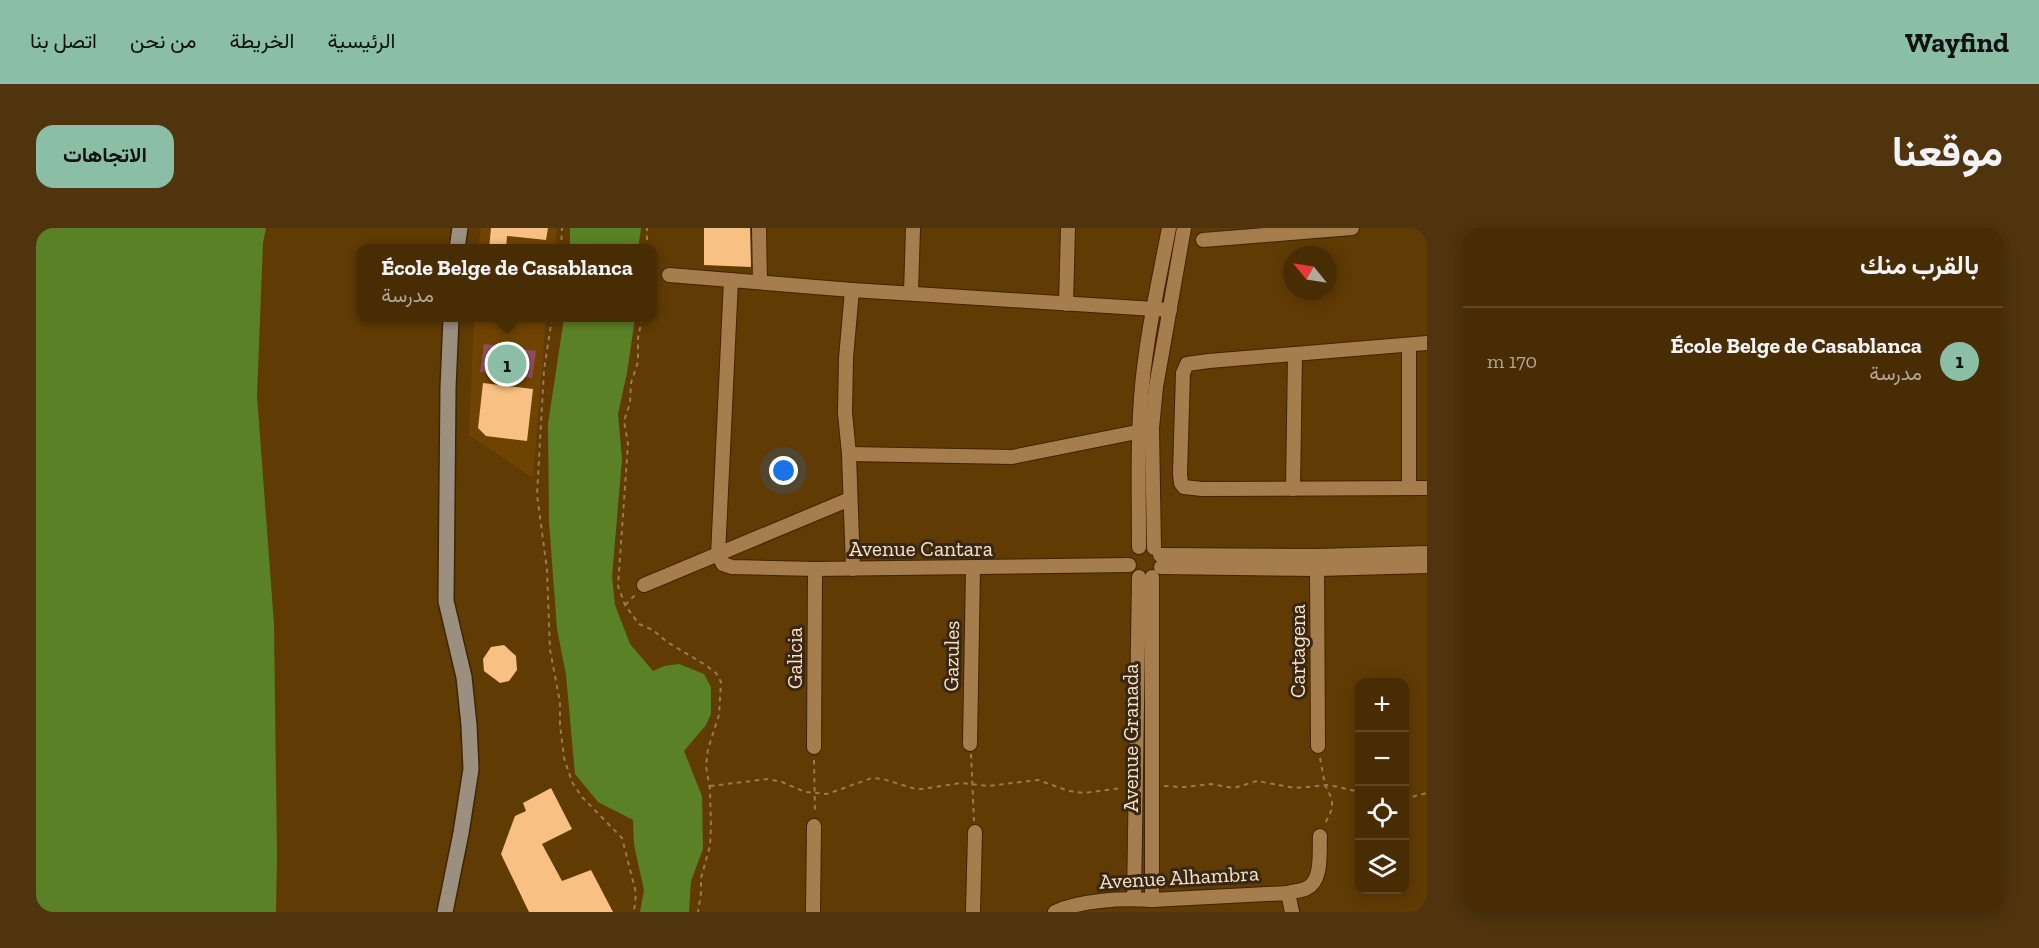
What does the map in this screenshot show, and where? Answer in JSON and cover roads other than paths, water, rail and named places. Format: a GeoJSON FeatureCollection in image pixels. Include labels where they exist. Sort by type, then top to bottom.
{"type":"FeatureCollection","features":[{"type":"Feature","properties":{"kind":"street"},"geometry":{"type":"LineString","coordinates":[[458,244],[460,228]]}},
{"type":"Feature","properties":{"kind":"street"},"geometry":{"type":"LineString","coordinates":[[759,228],[760,282]]}},
{"type":"Feature","properties":{"kind":"street"},"geometry":{"type":"LineString","coordinates":[[911,293],[913,228]]}},
{"type":"Feature","properties":{"kind":"street"},"geometry":{"type":"LineString","coordinates":[[1066,304],[1068,228]]}},
{"type":"Feature","properties":{"kind":"street","name":"Avenue Granada"},"geometry":{"type":"LineString","coordinates":[[1152,900],[1150,786],[1153,565],[1142,385],[1168,228]]}},
{"type":"Feature","properties":{"kind":"street","name":"Avenue Granada"},"geometry":{"type":"LineString","coordinates":[[1139,547],[1145,430],[1156,387],[1184,228]]}},
{"type":"Feature","properties":{"kind":"street"},"geometry":{"type":"LineString","coordinates":[[1203,240],[1352,228]]}},
{"type":"Feature","properties":{"kind":"street"},"geometry":{"type":"LineString","coordinates":[[669,275],[852,290],[1170,310]]}},
{"type":"Feature","properties":{"kind":"street"},"geometry":{"type":"LineString","coordinates":[[718,555],[731,280]]}},
{"type":"Feature","properties":{"kind":"street"},"geometry":{"type":"LineString","coordinates":[[852,290],[845,413],[849,453],[853,569]]}},
{"type":"Feature","properties":{"kind":"street"},"geometry":{"type":"LineString","coordinates":[[445,912],[471,769],[464,677],[446,601],[451,322]]}},
{"type":"Feature","properties":{"kind":"street"},"geometry":{"type":"LineString","coordinates":[[1427,344],[1187,364],[1183,373],[1180,474],[1181,483],[1186,488],[1427,488]]}},
{"type":"Feature","properties":{"kind":"street"},"geometry":{"type":"LineString","coordinates":[[1409,345],[1409,488]]}},
{"type":"Feature","properties":{"kind":"street"},"geometry":{"type":"LineString","coordinates":[[1293,489],[1295,354]]}},
{"type":"Feature","properties":{"kind":"street"},"geometry":{"type":"LineString","coordinates":[[849,453],[1012,457],[1145,430]]}},
{"type":"Feature","properties":{"kind":"street"},"geometry":{"type":"LineString","coordinates":[[644,585],[850,500]]}},
{"type":"Feature","properties":{"kind":"street"},"geometry":{"type":"LineString","coordinates":[[1153,565],[1149,546],[1139,547],[1131,555],[1129,565],[1131,570],[1153,565],[1318,562],[1427,566]]}},
{"type":"Feature","properties":{"kind":"street"},"geometry":{"type":"LineString","coordinates":[[1318,562],[1427,553]]}},
{"type":"Feature","properties":{"kind":"street","name":"Avenue Cantara"},"geometry":{"type":"LineString","coordinates":[[718,555],[723,564],[732,567],[815,570],[1129,565]]}},
{"type":"Feature","properties":{"kind":"street","name":"Cartagena"},"geometry":{"type":"LineString","coordinates":[[1318,562],[1318,746]]}},
{"type":"Feature","properties":{"kind":"street","name":"Avenue Granada"},"geometry":{"type":"LineString","coordinates":[[1134,899],[1136,786],[1153,565]]}},
{"type":"Feature","properties":{"kind":"street","name":"Gazules"},"geometry":{"type":"LineString","coordinates":[[970,744],[974,568]]}},
{"type":"Feature","properties":{"kind":"street","name":"Galicia"},"geometry":{"type":"LineString","coordinates":[[814,747],[815,570]]}},
{"type":"Feature","properties":{"kind":"street"},"geometry":{"type":"LineString","coordinates":[[813,912],[814,826]]}},
{"type":"Feature","properties":{"kind":"street"},"geometry":{"type":"LineString","coordinates":[[973,912],[975,832]]}},
{"type":"Feature","properties":{"kind":"street"},"geometry":{"type":"LineString","coordinates":[[1288,893],[1307,888],[1316,878],[1320,836]]}},
{"type":"Feature","properties":{"kind":"street","name":"Avenue Alhambra"},"geometry":{"type":"LineString","coordinates":[[1054,912],[1069,905],[1134,899],[1288,893],[1292,912]]}},
{"type":"Feature","properties":{"kind":"place","name":"École Belge de Casablanca"},"geometry":{"type":"Point","coordinates":[507,364]}}]}
